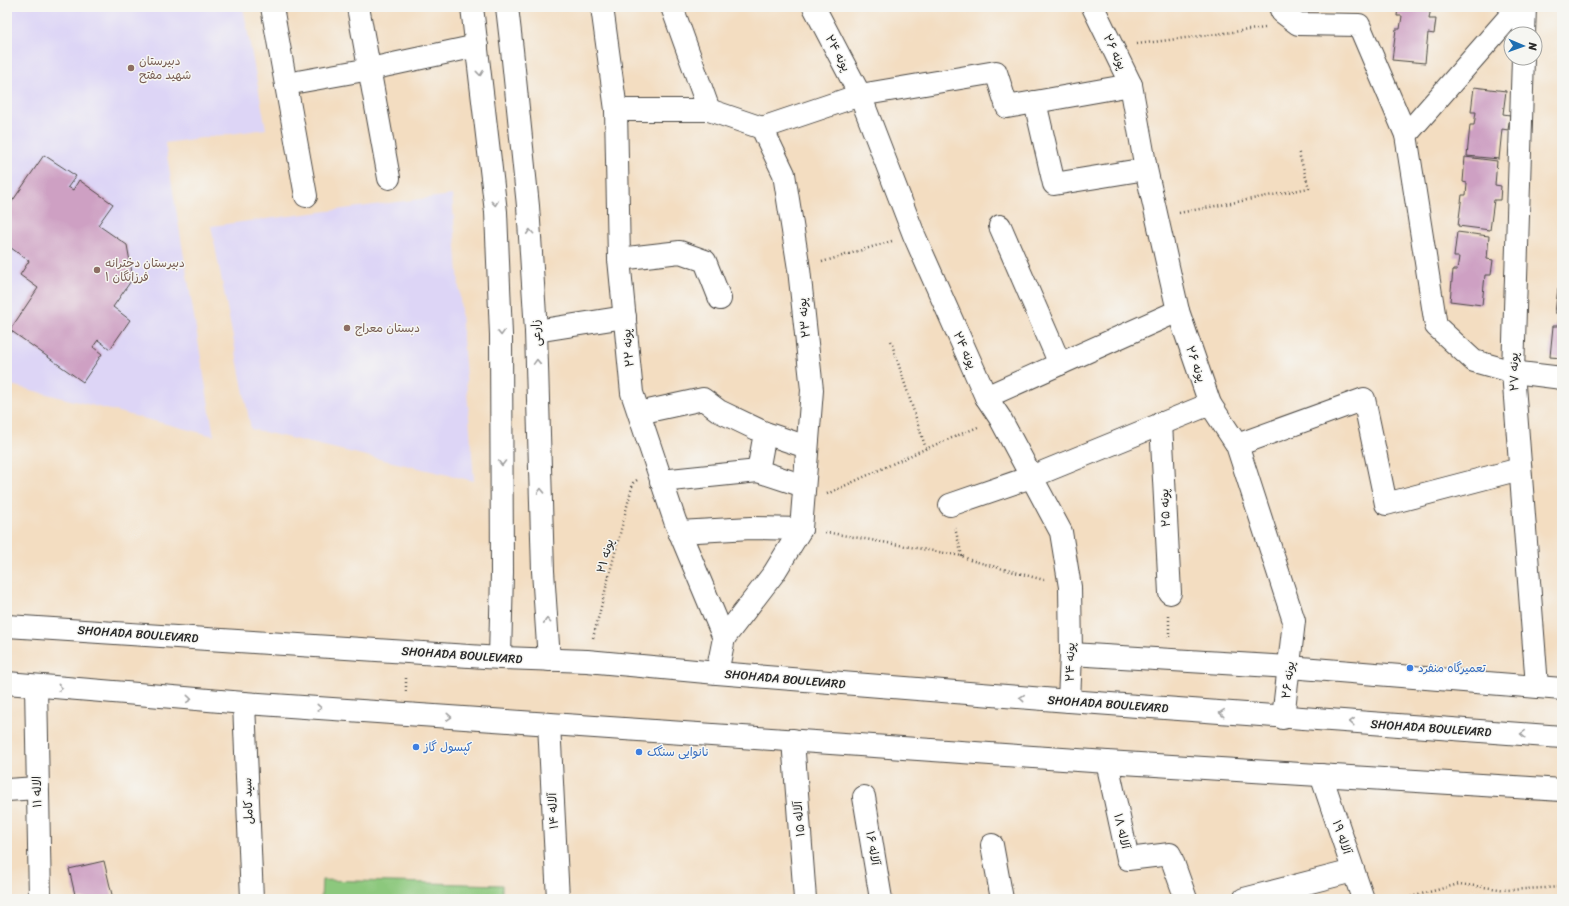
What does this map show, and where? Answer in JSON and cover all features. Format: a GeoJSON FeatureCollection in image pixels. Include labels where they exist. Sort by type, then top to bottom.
{"type":"FeatureCollection","features":[{"type":"Feature","properties":{"kind":"street"},"geometry":{"type":"LineString","coordinates":[[272,7],[306,196]]}},
{"type":"Feature","properties":{"kind":"street"},"geometry":{"type":"LineString","coordinates":[[358,7],[389,178]]}},
{"type":"Feature","properties":{"kind":"street"},"geometry":{"type":"LineString","coordinates":[[472,7],[496,212],[501,335],[502,572],[500,658]]}},
{"type":"Feature","properties":{"kind":"street","name":"زارعی"},"geometry":{"type":"LineString","coordinates":[[507,7],[527,198],[536,331],[543,571],[549,660]]}},
{"type":"Feature","properties":{"kind":"street","name":"پونه ۲۲"},"geometry":{"type":"LineString","coordinates":[[602,7],[616,110],[618,259],[632,393],[680,532],[724,638]]}},
{"type":"Feature","properties":{"kind":"street"},"geometry":{"type":"LineString","coordinates":[[672,7],[709,110]]}},
{"type":"Feature","properties":{"kind":"street","name":"پونه ۲۴"},"geometry":{"type":"LineString","coordinates":[[814,7],[860,95],[914,235],[986,397],[1000,418],[1061,532],[1070,587],[1071,654],[1069,701]]}},
{"type":"Feature","properties":{"kind":"street","name":"پونه ۲۶"},"geometry":{"type":"LineString","coordinates":[[1093,7],[1131,84],[1146,169],[1178,311],[1210,404],[1237,445],[1294,621],[1283,718]]}},
{"type":"Feature","properties":{"kind":"street"},"geometry":{"type":"LineString","coordinates":[[1280,7],[1282,12],[1298,24],[1360,16],[1406,135],[1436,326],[1474,361],[1513,372],[1562,378]]}},
{"type":"Feature","properties":{"kind":"street"},"geometry":{"type":"LineString","coordinates":[[1406,135],[1518,7]]}},
{"type":"Feature","properties":{"kind":"street"},"geometry":{"type":"LineString","coordinates":[[1524,26],[1525,7]]}},
{"type":"Feature","properties":{"kind":"street"},"geometry":{"type":"LineString","coordinates":[[286,84],[370,69],[477,46]]}},
{"type":"Feature","properties":{"kind":"street","name":"پونه ۲۷"},"geometry":{"type":"LineString","coordinates":[[1523,66],[1513,372],[1537,686]]}},
{"type":"Feature","properties":{"kind":"street"},"geometry":{"type":"LineString","coordinates":[[616,110],[709,110],[762,128],[860,95],[996,72],[1007,107],[1131,84]]}},
{"type":"Feature","properties":{"kind":"street"},"geometry":{"type":"LineString","coordinates":[[1035,102],[1054,184],[1146,169]]}},
{"type":"Feature","properties":{"kind":"street","name":"پونه ۲۳"},"geometry":{"type":"LineString","coordinates":[[724,638],[774,573],[801,529],[812,390],[799,269],[784,174],[762,128]]}},
{"type":"Feature","properties":{"kind":"street"},"geometry":{"type":"LineString","coordinates":[[1000,226],[1060,364]]}},
{"type":"Feature","properties":{"kind":"street"},"geometry":{"type":"LineString","coordinates":[[618,259],[680,252],[705,261],[720,299]]}},
{"type":"Feature","properties":{"kind":"street"},"geometry":{"type":"LineString","coordinates":[[986,397],[1178,311]]}},
{"type":"Feature","properties":{"kind":"street"},"geometry":{"type":"LineString","coordinates":[[536,331],[625,317]]}},
{"type":"Feature","properties":{"kind":"street"},"geometry":{"type":"LineString","coordinates":[[639,413],[703,399],[719,411],[765,433],[807,447]]}},
{"type":"Feature","properties":{"kind":"street"},"geometry":{"type":"LineString","coordinates":[[1237,445],[1364,399],[1386,504],[1520,468]]}},
{"type":"Feature","properties":{"kind":"street"},"geometry":{"type":"LineString","coordinates":[[950,505],[1031,476],[1210,404]]}},
{"type":"Feature","properties":{"kind":"street","name":"پونه ۲۵"},"geometry":{"type":"LineString","coordinates":[[1161,423],[1170,593]]}},
{"type":"Feature","properties":{"kind":"street"},"geometry":{"type":"LineString","coordinates":[[758,471],[765,433]]}},
{"type":"Feature","properties":{"kind":"street"},"geometry":{"type":"LineString","coordinates":[[659,473],[758,471],[804,495]]}},
{"type":"Feature","properties":{"kind":"street"},"geometry":{"type":"LineString","coordinates":[[680,532],[751,528],[801,529]]}},
{"type":"Feature","properties":{"kind":"street","name":"SHOHADA BOULEVARD"},"geometry":{"type":"LineString","coordinates":[[7,626],[500,658],[587,661],[717,673],[1283,718],[1562,737]]}},
{"type":"Feature","properties":{"kind":"street"},"geometry":{"type":"LineString","coordinates":[[717,673],[724,638]]}},
{"type":"Feature","properties":{"kind":"street"},"geometry":{"type":"LineString","coordinates":[[1071,654],[1289,667],[1562,689]]}},
{"type":"Feature","properties":{"kind":"street"},"geometry":{"type":"LineString","coordinates":[[7,683],[244,703],[549,724],[1107,762],[1562,790]]}},
{"type":"Feature","properties":{"kind":"street","name":"الاله ۱۱"},"geometry":{"type":"LineString","coordinates":[[36,686],[38,899]]}},
{"type":"Feature","properties":{"kind":"street","name":"سید کامل"},"geometry":{"type":"LineString","coordinates":[[244,703],[252,899]]}},
{"type":"Feature","properties":{"kind":"street","name":"آلاله ۱۴"},"geometry":{"type":"LineString","coordinates":[[549,724],[558,899]]}},
{"type":"Feature","properties":{"kind":"street","name":"آلاله ۱۵"},"geometry":{"type":"LineString","coordinates":[[792,740],[805,899]]}},
{"type":"Feature","properties":{"kind":"street","name":"آلاله ۱۸"},"geometry":{"type":"LineString","coordinates":[[1107,762],[1128,859],[1170,854],[1186,899]]}},
{"type":"Feature","properties":{"kind":"street","name":"آلاله ۱۹"},"geometry":{"type":"LineString","coordinates":[[1321,775],[1363,899]]}},
{"type":"Feature","properties":{"kind":"street"},"geometry":{"type":"LineString","coordinates":[[7,790],[37,788]]}},
{"type":"Feature","properties":{"kind":"street","name":"آلاله ۱۶"},"geometry":{"type":"LineString","coordinates":[[864,797],[881,899]]}},
{"type":"Feature","properties":{"kind":"street"},"geometry":{"type":"LineString","coordinates":[[992,845],[1002,899]]}},
{"type":"Feature","properties":{"kind":"street"},"geometry":{"type":"LineString","coordinates":[[1244,899],[1354,871]]}},
{"type":"Feature","properties":{"kind":"path"},"geometry":{"type":"LineString","coordinates":[[1113,47],[1298,24]]}},
{"type":"Feature","properties":{"kind":"path"},"geometry":{"type":"LineString","coordinates":[[1158,217],[1309,188],[1298,150]]}},
{"type":"Feature","properties":{"kind":"path"},"geometry":{"type":"LineString","coordinates":[[799,269],[914,235]]}},
{"type":"Feature","properties":{"kind":"path"},"geometry":{"type":"LineString","coordinates":[[891,341],[926,448]]}},
{"type":"Feature","properties":{"kind":"path"},"geometry":{"type":"LineString","coordinates":[[804,495],[1000,418]]}},
{"type":"Feature","properties":{"kind":"path","name":"پونه ۲۱"},"geometry":{"type":"LineString","coordinates":[[587,661],[633,483],[659,473]]}},
{"type":"Feature","properties":{"kind":"path"},"geometry":{"type":"LineString","coordinates":[[950,505],[962,556]]}},
{"type":"Feature","properties":{"kind":"path"},"geometry":{"type":"LineString","coordinates":[[801,529],[880,541],[962,556],[970,560],[1070,587]]}},
{"type":"Feature","properties":{"kind":"path"},"geometry":{"type":"LineString","coordinates":[[1168,660],[1170,593]]}},
{"type":"Feature","properties":{"kind":"path"},"geometry":{"type":"LineString","coordinates":[[406,652],[406,714]]}},
{"type":"Feature","properties":{"kind":"path"},"geometry":{"type":"LineString","coordinates":[[1403,899],[1458,884],[1506,890],[1562,887]]}},
{"type":"Feature","properties":{"kind":"shaded area"},"geometry":{"type":"Polygon","coordinates":[[[7,7],[243,7],[266,129],[165,143],[214,436],[7,384],[7,7]]]}},
{"type":"Feature","properties":{"kind":"shaded area","name":"دبستان معراج"},"geometry":{"type":"Polygon","coordinates":[[[452,195],[474,481],[251,429],[211,226],[452,195]]]}},
{"type":"Feature","properties":{"kind":"green space"},"geometry":{"type":"Polygon","coordinates":[[[322,880],[502,885],[502,899],[321,899],[322,880]]]}},
{"type":"Feature","properties":{"kind":"building"},"geometry":{"type":"Polygon","coordinates":[[[1398,7],[1431,7],[1429,19],[1436,19],[1434,34],[1428,33],[1425,63],[1392,60],[1396,29],[1400,29],[1402,16],[1397,16],[1398,7]]]}},
{"type":"Feature","properties":{"kind":"building"},"geometry":{"type":"Polygon","coordinates":[[[1474,87],[1506,91],[1503,114],[1510,115],[1508,130],[1502,129],[1499,159],[1467,156],[1470,125],[1474,125],[1476,112],[1471,112],[1474,87]]]}},
{"type":"Feature","properties":{"kind":"building"},"geometry":{"type":"Polygon","coordinates":[[[44,155],[76,176],[68,187],[73,190],[79,180],[113,204],[98,225],[127,245],[133,278],[113,307],[130,320],[110,349],[98,340],[93,347],[102,354],[83,382],[10,330],[38,288],[20,275],[29,261],[7,245],[7,209],[44,155]]]}},
{"type":"Feature","properties":{"kind":"building"},"geometry":{"type":"Polygon","coordinates":[[[1465,157],[1497,161],[1495,185],[1501,186],[1500,200],[1494,200],[1490,230],[1458,226],[1462,195],[1466,195],[1467,183],[1463,182],[1465,157]]]}},
{"type":"Feature","properties":{"kind":"building"},"geometry":{"type":"Polygon","coordinates":[[[1457,232],[1489,236],[1487,259],[1493,260],[1491,275],[1485,275],[1482,305],[1450,301],[1453,270],[1457,270],[1459,257],[1454,257],[1457,232]]]}},
{"type":"Feature","properties":{"kind":"building"},"geometry":{"type":"Polygon","coordinates":[[[1561,265],[1562,287],[1559,287],[1561,265]]]}},
{"type":"Feature","properties":{"kind":"building"},"geometry":{"type":"Polygon","coordinates":[[[1558,288],[1562,289],[1562,358],[1550,357],[1553,326],[1558,326],[1559,313],[1555,313],[1558,288]]]}},
{"type":"Feature","properties":{"kind":"building"},"geometry":{"type":"Polygon","coordinates":[[[104,861],[113,899],[76,899],[69,869],[104,861]]]}},
{"type":"Feature","properties":{"kind":"place","name":"دبیرستان شهید مفتح"},"geometry":{"type":"Point","coordinates":[131,68]}},
{"type":"Feature","properties":{"kind":"place","name":"دبیرستان دخترانه فرزانگان ۱"},"geometry":{"type":"Point","coordinates":[97,270]}},
{"type":"Feature","properties":{"kind":"place","name":"دبستان معراج"},"geometry":{"type":"Point","coordinates":[347,328]}},
{"type":"Feature","properties":{"kind":"place","name":"تعمیرگاه منفرد"},"geometry":{"type":"Point","coordinates":[1410,668]}},
{"type":"Feature","properties":{"kind":"place","name":"کپسول گاز"},"geometry":{"type":"Point","coordinates":[416,747]}},
{"type":"Feature","properties":{"kind":"place","name":"نانوایی سنگک"},"geometry":{"type":"Point","coordinates":[639,752]}}]}
